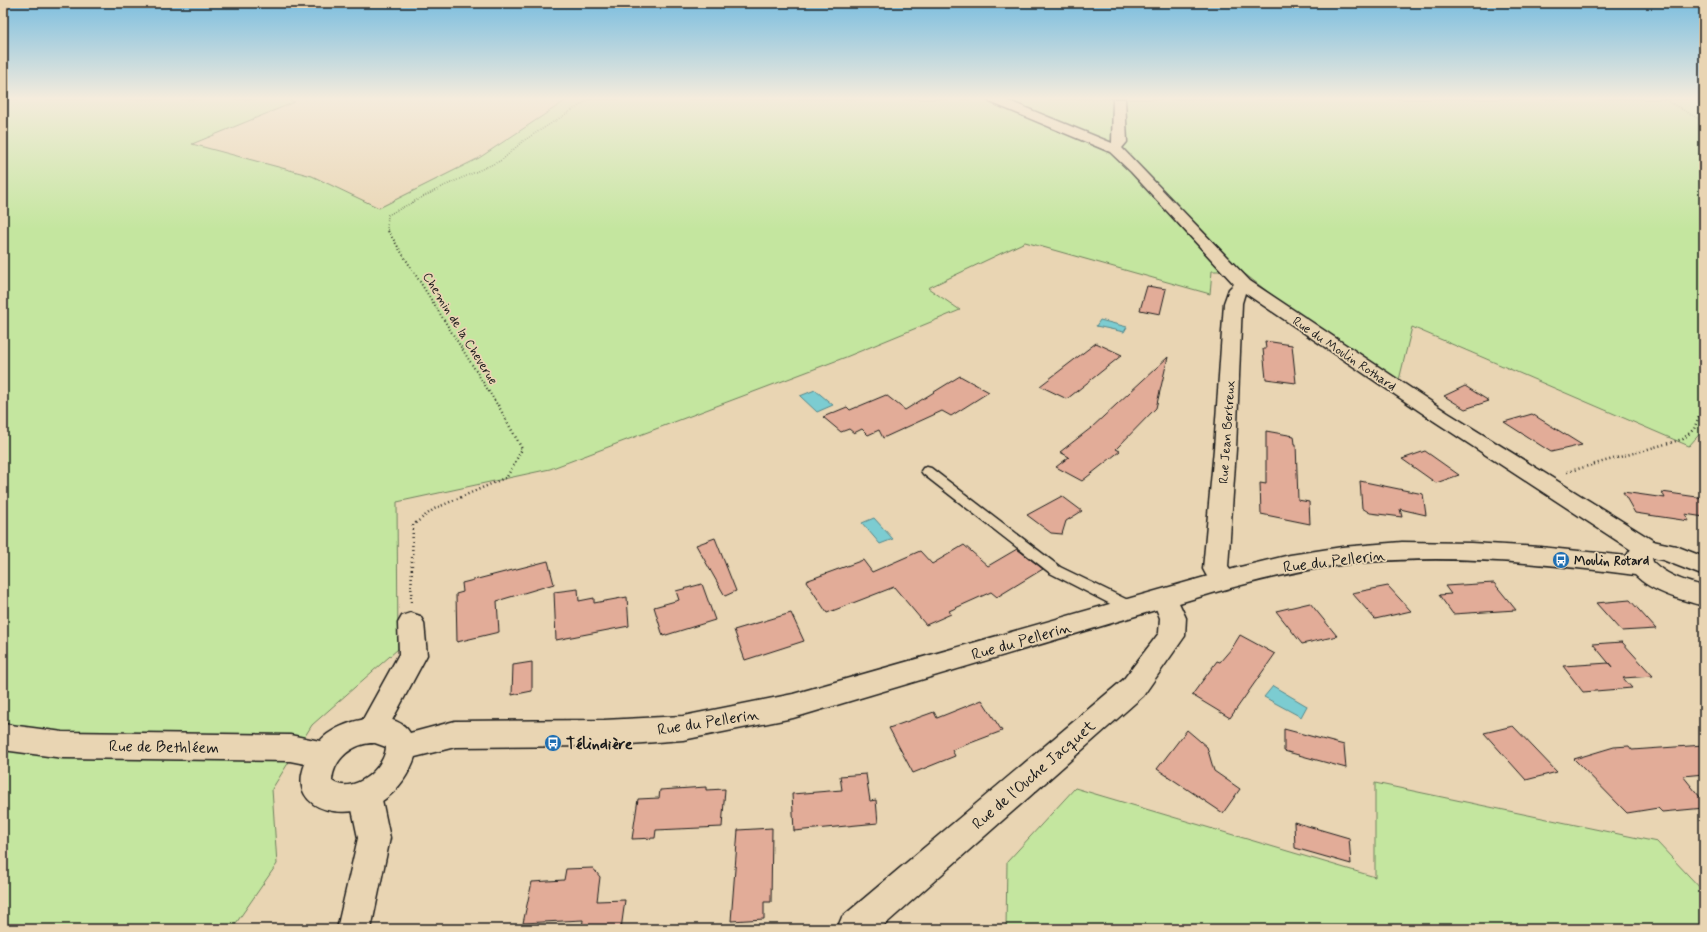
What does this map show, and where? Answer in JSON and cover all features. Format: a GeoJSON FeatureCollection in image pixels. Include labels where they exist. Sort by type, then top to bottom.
{"type":"FeatureCollection","features":[{"type":"Feature","properties":{"kind":"street"},"geometry":{"type":"LineString","coordinates":[[1099,142],[1115,149],[1120,142]]}},
{"type":"Feature","properties":{"kind":"street","name":"Rue du Moulin Rothard"},"geometry":{"type":"LineString","coordinates":[[1115,149],[1136,169],[1244,285],[1538,479],[1645,558],[1659,580],[1692,594],[1704,596]]}},
{"type":"Feature","properties":{"kind":"street","name":"Rue Jean Bertreux"},"geometry":{"type":"LineString","coordinates":[[1224,579],[1215,569],[1225,449],[1233,303],[1238,288],[1244,285]]}},
{"type":"Feature","properties":{"kind":"street","name":"Rue du Pellerin"},"geometry":{"type":"LineString","coordinates":[[401,748],[455,734],[604,733],[683,728],[793,706],[1165,599],[1224,579],[1272,568],[1368,554],[1434,551],[1645,558],[1667,552],[1704,567]]}},
{"type":"Feature","properties":{"kind":"street","name":"Rue de l'Ouche Jacquet"},"geometry":{"type":"LineString","coordinates":[[854,929],[1133,688],[1172,636],[1173,618],[1165,599]]}},
{"type":"Feature","properties":{"kind":"street"},"geometry":{"type":"LineString","coordinates":[[372,730],[412,655],[411,623]]}},
{"type":"Feature","properties":{"kind":"street"},"geometry":{"type":"LineString","coordinates":[[372,730],[386,731],[396,737],[401,748],[399,764],[391,776],[379,787],[365,795],[350,799],[330,798],[321,791],[316,782],[317,770],[324,755],[340,741],[354,734],[372,730]]}},
{"type":"Feature","properties":{"kind":"street","name":"Rue de Bethléem"},"geometry":{"type":"LineString","coordinates":[[3,736],[63,745],[290,748],[324,755]]}},
{"type":"Feature","properties":{"kind":"street"},"geometry":{"type":"LineString","coordinates":[[354,929],[374,838],[365,795]]}},
{"type":"Feature","properties":{"kind":"lane"},"geometry":{"type":"LineString","coordinates":[[927,471],[1055,570],[1131,608]]}},
{"type":"Feature","properties":{"kind":"path","name":"Chemin de la Cheverue"},"geometry":{"type":"LineString","coordinates":[[411,623],[413,525],[434,509],[507,477],[522,449],[501,410],[387,229],[388,215],[444,186],[502,160],[520,142]]}},
{"type":"Feature","properties":{"kind":"path"},"geometry":{"type":"LineString","coordinates":[[1538,479],[1683,439],[1694,429],[1704,401]]}},
{"type":"Feature","properties":{"kind":"green space"},"geometry":{"type":"Polygon","coordinates":[[[3,142],[196,142],[192,144],[312,176],[379,208],[479,158],[502,142],[1704,142],[1704,429],[1689,446],[1412,327],[1399,380],[1299,316],[1241,271],[1212,271],[1210,294],[1025,242],[928,288],[960,310],[846,357],[550,469],[397,502],[398,649],[312,725],[272,789],[277,864],[232,929],[3,929],[3,142]]]}},
{"type":"Feature","properties":{"kind":"green space"},"geometry":{"type":"Polygon","coordinates":[[[1375,783],[1657,842],[1704,892],[1704,929],[1006,929],[1007,862],[1075,788],[1375,877],[1375,783]]]}},
{"type":"Feature","properties":{"kind":"water"},"geometry":{"type":"Polygon","coordinates":[[[1100,320],[1127,327],[1124,332],[1096,326],[1100,320]]]}},
{"type":"Feature","properties":{"kind":"water"},"geometry":{"type":"Polygon","coordinates":[[[815,390],[833,405],[817,412],[800,396],[815,390]]]}},
{"type":"Feature","properties":{"kind":"water"},"geometry":{"type":"Polygon","coordinates":[[[874,518],[893,539],[880,544],[862,523],[874,518]]]}},
{"type":"Feature","properties":{"kind":"water"},"geometry":{"type":"Polygon","coordinates":[[[1273,686],[1307,706],[1301,717],[1264,697],[1273,686]]]}},
{"type":"Feature","properties":{"kind":"building"},"geometry":{"type":"Polygon","coordinates":[[[1147,286],[1166,289],[1160,314],[1140,310],[1147,286]]]}},
{"type":"Feature","properties":{"kind":"building"},"geometry":{"type":"Polygon","coordinates":[[[1265,341],[1292,345],[1296,383],[1266,379],[1263,349],[1266,349],[1265,341]]]}},
{"type":"Feature","properties":{"kind":"building"},"geometry":{"type":"Polygon","coordinates":[[[1096,343],[1122,355],[1067,399],[1040,386],[1096,343]]]}},
{"type":"Feature","properties":{"kind":"building"},"geometry":{"type":"Polygon","coordinates":[[[1168,357],[1156,408],[1116,449],[1120,451],[1082,481],[1056,467],[1069,457],[1060,452],[1091,428],[1168,357]]]}},
{"type":"Feature","properties":{"kind":"building"},"geometry":{"type":"Polygon","coordinates":[[[960,376],[989,392],[951,416],[942,411],[883,438],[879,430],[868,435],[862,429],[854,433],[849,429],[841,432],[823,417],[847,407],[850,410],[886,395],[905,410],[960,376]]]}},
{"type":"Feature","properties":{"kind":"building"},"geometry":{"type":"Polygon","coordinates":[[[1465,386],[1489,401],[1465,409],[1444,396],[1465,386]]]}},
{"type":"Feature","properties":{"kind":"building"},"geometry":{"type":"Polygon","coordinates":[[[1532,414],[1582,445],[1551,452],[1504,422],[1532,414]]]}},
{"type":"Feature","properties":{"kind":"building"},"geometry":{"type":"Polygon","coordinates":[[[1266,431],[1294,436],[1296,444],[1298,500],[1309,502],[1310,524],[1261,514],[1260,483],[1266,484],[1266,431]]]}},
{"type":"Feature","properties":{"kind":"building"},"geometry":{"type":"Polygon","coordinates":[[[1425,451],[1459,475],[1436,483],[1402,459],[1425,451]]]}},
{"type":"Feature","properties":{"kind":"building"},"geometry":{"type":"Polygon","coordinates":[[[1360,481],[1423,494],[1426,515],[1400,509],[1402,517],[1370,513],[1362,508],[1360,481]]]}},
{"type":"Feature","properties":{"kind":"building"},"geometry":{"type":"Polygon","coordinates":[[[1623,492],[1665,498],[1662,492],[1704,498],[1704,517],[1685,514],[1689,521],[1635,513],[1623,492]]]}},
{"type":"Feature","properties":{"kind":"building"},"geometry":{"type":"Polygon","coordinates":[[[1062,496],[1082,511],[1066,521],[1062,534],[1051,533],[1027,515],[1062,496]]]}},
{"type":"Feature","properties":{"kind":"building"},"geometry":{"type":"Polygon","coordinates":[[[715,538],[736,591],[725,596],[696,545],[715,538]]]}},
{"type":"Feature","properties":{"kind":"building"},"geometry":{"type":"Polygon","coordinates":[[[964,545],[988,566],[1017,549],[1043,569],[997,597],[991,592],[949,611],[951,614],[926,625],[894,587],[827,613],[806,581],[863,560],[872,572],[920,551],[932,564],[964,545]]]}},
{"type":"Feature","properties":{"kind":"building"},"geometry":{"type":"Polygon","coordinates":[[[548,561],[554,584],[497,601],[499,632],[457,642],[456,594],[463,592],[462,583],[548,561]]]}},
{"type":"Feature","properties":{"kind":"building"},"geometry":{"type":"Polygon","coordinates":[[[1494,583],[1516,610],[1453,614],[1439,595],[1451,594],[1445,586],[1494,583]]]}},
{"type":"Feature","properties":{"kind":"building"},"geometry":{"type":"Polygon","coordinates":[[[702,584],[715,620],[663,636],[654,607],[679,600],[676,591],[702,584]]]}},
{"type":"Feature","properties":{"kind":"building"},"geometry":{"type":"Polygon","coordinates":[[[1388,586],[1411,611],[1375,619],[1352,593],[1388,586]]]}},
{"type":"Feature","properties":{"kind":"building"},"geometry":{"type":"Polygon","coordinates":[[[578,589],[579,601],[594,598],[594,603],[627,597],[629,626],[556,640],[554,592],[578,589]]]}},
{"type":"Feature","properties":{"kind":"building"},"geometry":{"type":"Polygon","coordinates":[[[1630,600],[1656,629],[1621,631],[1596,603],[1630,600]]]}},
{"type":"Feature","properties":{"kind":"building"},"geometry":{"type":"Polygon","coordinates":[[[1310,603],[1337,636],[1302,644],[1276,611],[1310,603]]]}},
{"type":"Feature","properties":{"kind":"building"},"geometry":{"type":"Polygon","coordinates":[[[791,613],[804,641],[745,660],[734,630],[791,613]]]}},
{"type":"Feature","properties":{"kind":"building"},"geometry":{"type":"Polygon","coordinates":[[[1240,635],[1275,654],[1230,718],[1192,695],[1217,661],[1220,662],[1232,648],[1240,635]]]}},
{"type":"Feature","properties":{"kind":"building"},"geometry":{"type":"Polygon","coordinates":[[[1622,642],[1653,676],[1623,678],[1632,688],[1583,692],[1563,666],[1609,663],[1593,644],[1622,642]]]}},
{"type":"Feature","properties":{"kind":"building"},"geometry":{"type":"Polygon","coordinates":[[[532,662],[532,691],[512,695],[513,665],[532,662]]]}},
{"type":"Feature","properties":{"kind":"building"},"geometry":{"type":"Polygon","coordinates":[[[982,700],[1002,731],[952,750],[955,756],[913,773],[889,728],[934,712],[937,718],[982,700]]]}},
{"type":"Feature","properties":{"kind":"building"},"geometry":{"type":"Polygon","coordinates":[[[1513,726],[1557,772],[1526,780],[1484,733],[1513,726]]]}},
{"type":"Feature","properties":{"kind":"building"},"geometry":{"type":"Polygon","coordinates":[[[1284,729],[1344,745],[1346,768],[1284,751],[1284,729]]]}},
{"type":"Feature","properties":{"kind":"building"},"geometry":{"type":"Polygon","coordinates":[[[1187,730],[1207,747],[1214,771],[1240,789],[1223,813],[1157,769],[1187,730]]]}},
{"type":"Feature","properties":{"kind":"building"},"geometry":{"type":"Polygon","coordinates":[[[1704,745],[1704,774],[1683,776],[1704,802],[1704,808],[1662,812],[1658,808],[1627,813],[1574,759],[1614,747],[1629,746],[1632,750],[1704,745]]]}},
{"type":"Feature","properties":{"kind":"building"},"geometry":{"type":"Polygon","coordinates":[[[866,774],[870,801],[876,800],[878,823],[794,831],[792,794],[842,790],[840,776],[866,774]]]}},
{"type":"Feature","properties":{"kind":"building"},"geometry":{"type":"Polygon","coordinates":[[[706,787],[706,790],[725,789],[722,827],[656,830],[655,838],[632,839],[638,799],[659,798],[660,790],[706,787]]]}},
{"type":"Feature","properties":{"kind":"building"},"geometry":{"type":"Polygon","coordinates":[[[1294,822],[1349,838],[1351,864],[1295,848],[1294,822]]]}},
{"type":"Feature","properties":{"kind":"building"},"geometry":{"type":"Polygon","coordinates":[[[772,828],[771,902],[764,902],[764,919],[731,921],[738,830],[772,828]]]}},
{"type":"Feature","properties":{"kind":"building"},"geometry":{"type":"Polygon","coordinates":[[[593,868],[600,877],[597,901],[625,900],[621,929],[582,929],[583,920],[523,923],[532,882],[564,880],[566,869],[593,868]]]}},
{"type":"Feature","properties":{"kind":"place","name":"Moulin Rotard"},"geometry":{"type":"Point","coordinates":[1561,560]}},
{"type":"Feature","properties":{"kind":"place","name":"Télindière"},"geometry":{"type":"Point","coordinates":[553,743]}}]}
